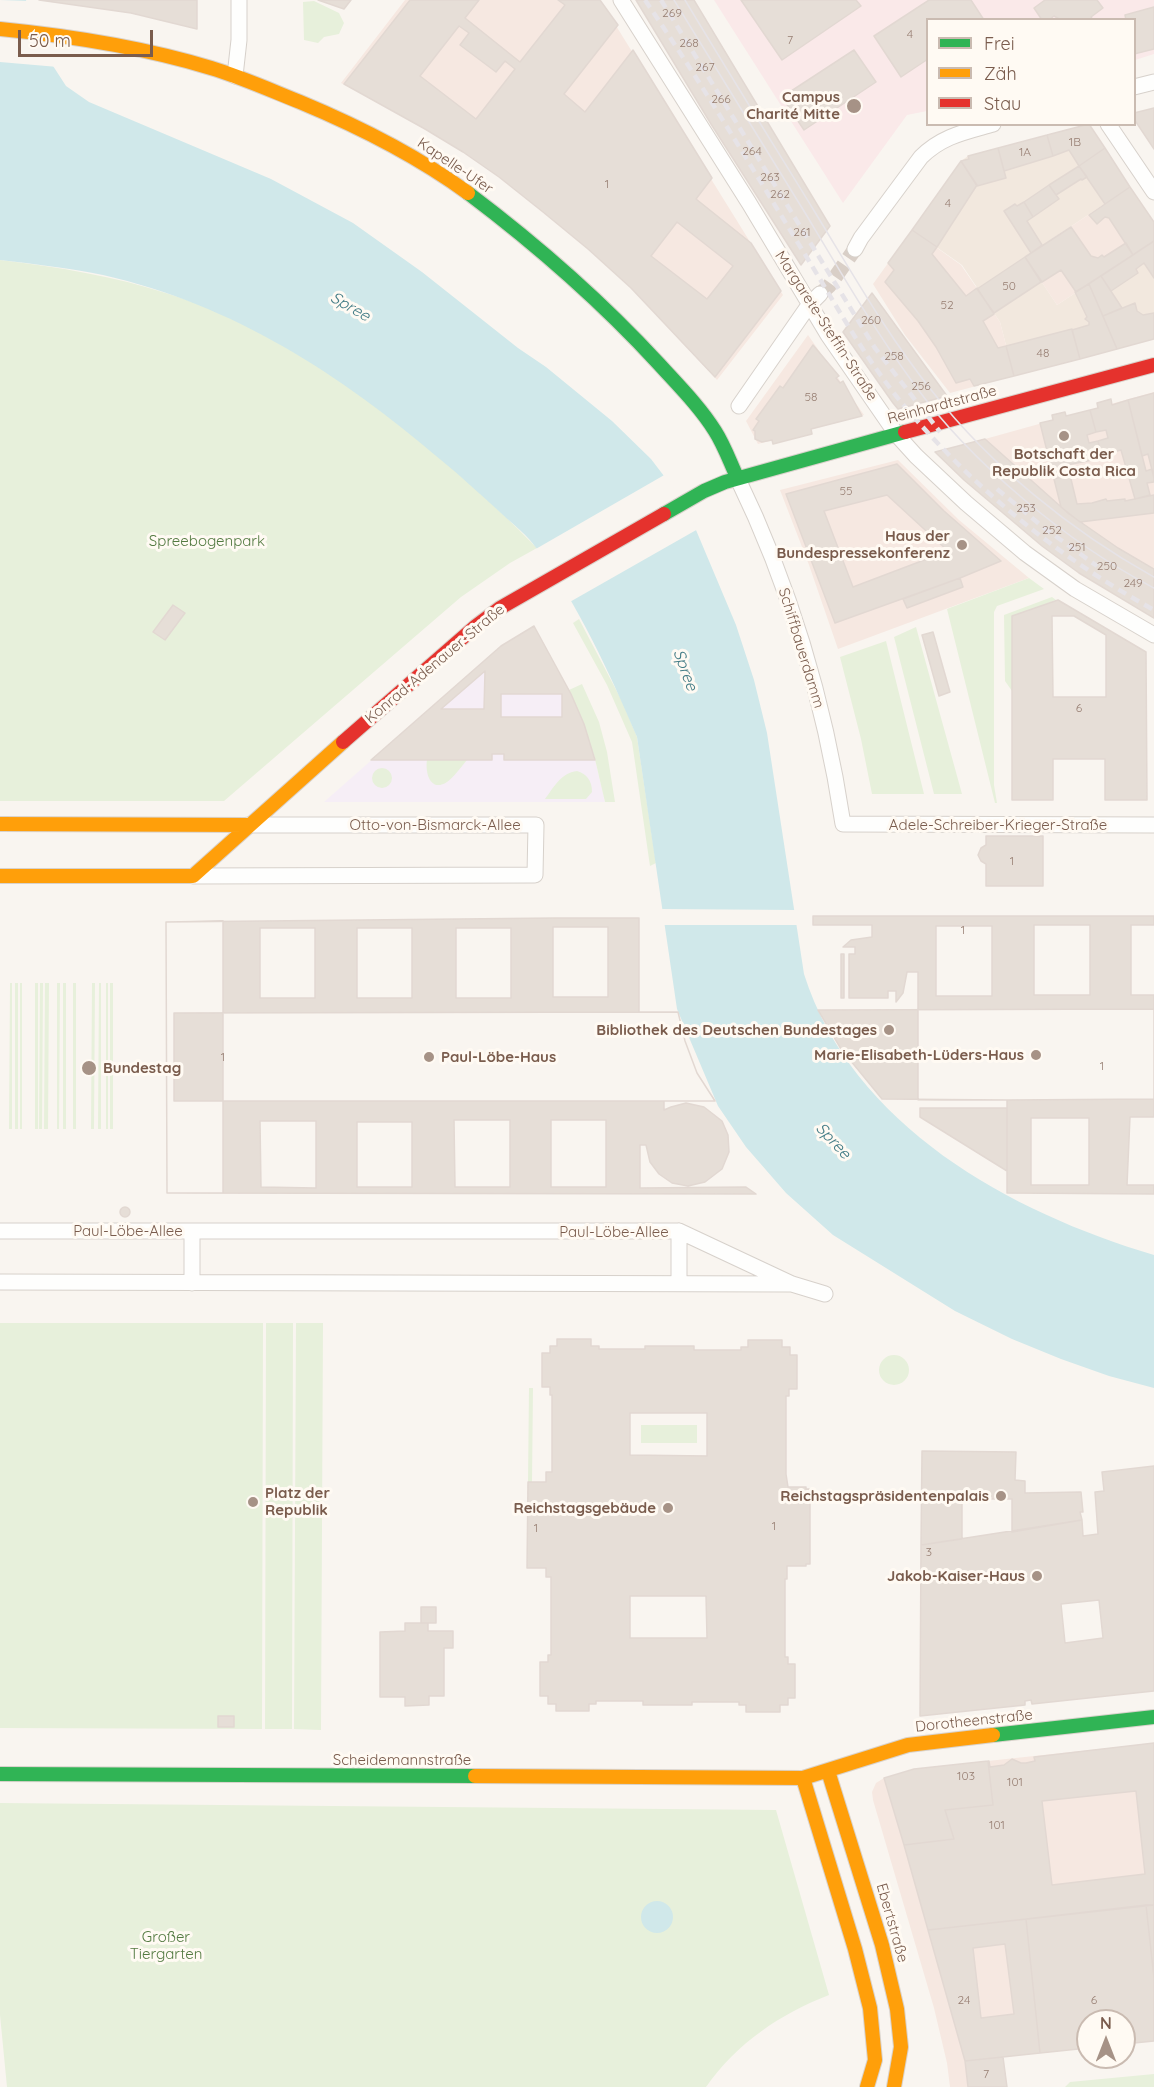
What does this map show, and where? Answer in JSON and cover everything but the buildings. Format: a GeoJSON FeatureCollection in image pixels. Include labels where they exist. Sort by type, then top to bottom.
{"type":"FeatureCollection","features":[{"type":"Feature","properties":{"kind":"street"},"geometry":{"type":"LineString","coordinates":[[235,76],[239,40],[239,0]]}},
{"type":"Feature","properties":{"kind":"street","name":"Margarete-Steffin-Straße"},"geometry":{"type":"LineString","coordinates":[[621,0],[749,203],[814,299],[832,341],[897,435],[951,489],[1025,553],[1075,589],[1154,635]]}},
{"type":"Feature","properties":{"kind":"street","name":"Kapelle-Ufer"},"geometry":{"type":"LineString","coordinates":[[0,29],[54,34],[121,45],[198,64],[235,76],[343,119],[406,152],[465,191],[513,228],[624,328],[690,398],[717,434],[737,477]]}},
{"type":"Feature","properties":{"kind":"street"},"geometry":{"type":"LineString","coordinates":[[1136,86],[1154,82]]}},
{"type":"Feature","properties":{"kind":"street"},"geometry":{"type":"LineString","coordinates":[[855,249],[921,157],[932,146],[944,139],[987,126]]}},
{"type":"Feature","properties":{"kind":"street"},"geometry":{"type":"LineString","coordinates":[[1109,126],[1154,192]]}},
{"type":"Feature","properties":{"kind":"street"},"geometry":{"type":"LineString","coordinates":[[739,406],[814,299]]}},
{"type":"Feature","properties":{"kind":"street","name":"Reinhardtstraße"},"geometry":{"type":"LineString","coordinates":[[737,477],[1154,365]]}},
{"type":"Feature","properties":{"kind":"street","name":"Konrad-Adenauer-Straße"},"geometry":{"type":"LineString","coordinates":[[193,876],[248,825],[476,626],[500,608],[704,491],[737,477]]}},
{"type":"Feature","properties":{"kind":"street","name":"Schiffbauerdamm"},"geometry":{"type":"LineString","coordinates":[[737,477],[778,573],[802,646],[834,770],[843,824]]}},
{"type":"Feature","properties":{"kind":"street","name":"Otto-von-Bismarck-Allee"},"geometry":{"type":"LineString","coordinates":[[0,824],[536,825],[535,875],[0,876]]}},
{"type":"Feature","properties":{"kind":"street","name":"Adele-Schreiber-Krieger-Straße"},"geometry":{"type":"LineString","coordinates":[[843,824],[1154,825]]}},
{"type":"Feature","properties":{"kind":"street","name":"Paul-Löbe-Allee"},"geometry":{"type":"LineString","coordinates":[[0,1231],[679,1232],[679,1283]]}},
{"type":"Feature","properties":{"kind":"street"},"geometry":{"type":"LineString","coordinates":[[192,1232],[192,1283]]}},
{"type":"Feature","properties":{"kind":"street"},"geometry":{"type":"LineString","coordinates":[[679,1232],[792,1284],[825,1294]]}},
{"type":"Feature","properties":{"kind":"street"},"geometry":{"type":"LineString","coordinates":[[0,1282],[792,1284]]}},
{"type":"Feature","properties":{"kind":"street","name":"Dorotheenstraße"},"geometry":{"type":"LineString","coordinates":[[803,1778],[908,1745],[1154,1717]]}},
{"type":"Feature","properties":{"kind":"street","name":"Ebertstraße"},"geometry":{"type":"LineString","coordinates":[[828,1771],[882,1945],[897,2009],[901,2047],[894,2087]]}},
{"type":"Feature","properties":{"kind":"street","name":"Scheidemannstraße"},"geometry":{"type":"LineString","coordinates":[[0,1774],[803,1778]]}},
{"type":"Feature","properties":{"kind":"street"},"geometry":{"type":"LineString","coordinates":[[803,1778],[855,1949],[870,2008],[875,2060],[867,2087]]}},
{"type":"Feature","properties":{"kind":"shaded area"},"geometry":{"type":"Polygon","coordinates":[[[405,0],[600,0],[783,295],[717,380],[631,288],[588,249],[499,177],[463,152],[341,83],[405,0]]]}},
{"type":"Feature","properties":{"kind":"shaded area","name":"Campus Charité Mitte"},"geometry":{"type":"Polygon","coordinates":[[[714,0],[1154,0],[1154,54],[1136,60],[1136,18],[926,18],[926,111],[907,115],[843,203],[714,0]]]}},
{"type":"Feature","properties":{"kind":"shaded area"},"geometry":{"type":"Polygon","coordinates":[[[1090,126],[1130,187],[1025,257],[1057,305],[1154,241],[1154,339],[1014,376],[1000,322],[962,265],[912,230],[961,161],[968,156],[1090,126]]]}},
{"type":"Feature","properties":{"kind":"shaded area"},"geometry":{"type":"Polygon","coordinates":[[[1130,187],[1154,222],[1154,241],[1057,305],[1025,257],[1130,187]]]}},
{"type":"Feature","properties":{"kind":"shaded area"},"geometry":{"type":"Polygon","coordinates":[[[912,230],[961,265],[1000,322],[1014,376],[950,393],[905,335],[873,284],[912,230]]]}},
{"type":"Feature","properties":{"kind":"shaded area"},"geometry":{"type":"Polygon","coordinates":[[[808,335],[864,415],[758,444],[746,421],[808,335]]]}},
{"type":"Feature","properties":{"kind":"shaded area"},"geometry":{"type":"Polygon","coordinates":[[[1154,392],[1154,569],[1118,548],[1069,514],[985,439],[1154,392]]]}},
{"type":"Feature","properties":{"kind":"shaded area"},"geometry":{"type":"Polygon","coordinates":[[[898,460],[959,520],[1029,578],[838,649],[780,490],[898,460]]]}},
{"type":"Feature","properties":{"kind":"shaded area"},"geometry":{"type":"Polygon","coordinates":[[[534,626],[571,694],[584,724],[605,802],[324,802],[501,646],[534,626]]]}},
{"type":"Feature","properties":{"kind":"shaded area"},"geometry":{"type":"Polygon","coordinates":[[[1154,1743],[1154,2041],[1136,2043],[1136,2009],[1076,2009],[1076,2049],[1003,2057],[1007,2087],[950,2087],[947,2063],[934,2008],[872,1792],[876,1783],[884,1778],[914,1769],[1154,1743]]]}},
{"type":"Feature","properties":{"kind":"green space"},"geometry":{"type":"Polygon","coordinates":[[[314,1],[339,13],[344,23],[339,34],[324,37],[318,43],[304,40],[303,2],[314,1]]]}},
{"type":"Feature","properties":{"kind":"green space","name":"Spreebogenpark"},"geometry":{"type":"Polygon","coordinates":[[[0,260],[128,282],[169,294],[219,313],[269,337],[318,366],[413,435],[458,472],[537,548],[510,563],[461,597],[224,801],[0,801],[0,260]]]}},
{"type":"Feature","properties":{"kind":"green space"},"geometry":{"type":"Polygon","coordinates":[[[1029,578],[1044,589],[997,606],[994,612],[994,785],[997,803],[995,803],[947,609],[1029,578]]]}},
{"type":"Feature","properties":{"kind":"green space"},"geometry":{"type":"Polygon","coordinates":[[[1052,597],[1056,600],[1012,617],[1012,691],[1005,681],[1004,615],[1052,597]]]}},
{"type":"Feature","properties":{"kind":"green space"},"geometry":{"type":"Polygon","coordinates":[[[579,619],[623,703],[637,737],[656,863],[650,866],[632,742],[607,685],[573,623],[579,619]]]}},
{"type":"Feature","properties":{"kind":"green space"},"geometry":{"type":"Polygon","coordinates":[[[916,627],[962,794],[934,794],[894,637],[916,627]]]}},
{"type":"Feature","properties":{"kind":"green space"},"geometry":{"type":"Polygon","coordinates":[[[886,641],[924,794],[872,794],[840,657],[886,641]]]}},
{"type":"Feature","properties":{"kind":"green space"},"geometry":{"type":"Polygon","coordinates":[[[582,684],[599,722],[607,752],[615,802],[605,802],[594,755],[569,690],[582,684]]]}},
{"type":"Feature","properties":{"kind":"green space"},"geometry":{"type":"Polygon","coordinates":[[[427,760],[467,760],[450,780],[436,785],[428,775],[427,760]]]}},
{"type":"Feature","properties":{"kind":"green space"},"geometry":{"type":"Polygon","coordinates":[[[378,768],[386,768],[392,774],[392,782],[386,788],[378,788],[372,782],[372,774],[378,768]]]}},
{"type":"Feature","properties":{"kind":"green space"},"geometry":{"type":"Polygon","coordinates":[[[577,771],[584,774],[591,784],[592,792],[586,799],[545,799],[562,778],[577,771]]]}},
{"type":"Feature","properties":{"kind":"green space"},"geometry":{"type":"Polygon","coordinates":[[[10,983],[12,983],[12,1129],[9,1129],[10,983]]]}},
{"type":"Feature","properties":{"kind":"green space"},"geometry":{"type":"Polygon","coordinates":[[[15,983],[18,983],[18,1129],[15,1129],[15,983]]]}},
{"type":"Feature","properties":{"kind":"green space"},"geometry":{"type":"Polygon","coordinates":[[[20,983],[22,983],[22,1129],[20,1129],[20,983]]]}},
{"type":"Feature","properties":{"kind":"green space"},"geometry":{"type":"Polygon","coordinates":[[[35,983],[38,983],[38,1129],[35,1129],[35,983]]]}},
{"type":"Feature","properties":{"kind":"green space"},"geometry":{"type":"Polygon","coordinates":[[[40,983],[43,983],[42,1129],[39,1129],[40,983]]]}},
{"type":"Feature","properties":{"kind":"green space"},"geometry":{"type":"Polygon","coordinates":[[[45,983],[49,983],[48,1129],[44,1129],[45,983]]]}},
{"type":"Feature","properties":{"kind":"green space"},"geometry":{"type":"Polygon","coordinates":[[[57,983],[60,983],[59,1129],[57,1129],[57,983]]]}},
{"type":"Feature","properties":{"kind":"green space"},"geometry":{"type":"Polygon","coordinates":[[[63,983],[66,983],[66,1129],[63,1129],[63,983]]]}},
{"type":"Feature","properties":{"kind":"green space"},"geometry":{"type":"Polygon","coordinates":[[[73,983],[76,983],[76,1129],[73,1129],[73,983]]]}},
{"type":"Feature","properties":{"kind":"green space"},"geometry":{"type":"Polygon","coordinates":[[[92,983],[95,983],[94,1129],[91,1129],[92,983]]]}},
{"type":"Feature","properties":{"kind":"green space"},"geometry":{"type":"Polygon","coordinates":[[[99,983],[101,983],[101,1129],[98,1129],[99,983]]]}},
{"type":"Feature","properties":{"kind":"green space"},"geometry":{"type":"Polygon","coordinates":[[[106,983],[108,983],[108,1129],[106,1129],[106,983]]]}},
{"type":"Feature","properties":{"kind":"green space"},"geometry":{"type":"Polygon","coordinates":[[[110,983],[113,983],[113,1129],[110,1129],[110,983]]]}},
{"type":"Feature","properties":{"kind":"green space"},"geometry":{"type":"Polygon","coordinates":[[[0,1323],[263,1323],[262,1729],[0,1728],[0,1323]]]}},
{"type":"Feature","properties":{"kind":"green space"},"geometry":{"type":"Polygon","coordinates":[[[266,1323],[293,1323],[292,1729],[265,1729],[266,1323]]]}},
{"type":"Feature","properties":{"kind":"green space"},"geometry":{"type":"Polygon","coordinates":[[[296,1323],[323,1323],[321,1730],[294,1729],[296,1323]]]}},
{"type":"Feature","properties":{"kind":"green space"},"geometry":{"type":"Polygon","coordinates":[[[894,1355],[904,1360],[909,1370],[904,1380],[894,1385],[884,1380],[879,1370],[884,1360],[894,1355]]]}},
{"type":"Feature","properties":{"kind":"green space"},"geometry":{"type":"Polygon","coordinates":[[[529,1388],[533,1388],[532,1482],[528,1482],[529,1388]]]}},
{"type":"Feature","properties":{"kind":"green space"},"geometry":{"type":"Polygon","coordinates":[[[641,1425],[697,1425],[697,1443],[641,1443],[641,1425]]]}},
{"type":"Feature","properties":{"kind":"green space","name":"Großer Tiergarten"},"geometry":{"type":"Polygon","coordinates":[[[0,1803],[776,1810],[829,1995],[793,2011],[761,2032],[731,2057],[706,2087],[7,2087],[0,2015],[0,1803]]]}},
{"type":"Feature","properties":{"kind":"green space"},"geometry":{"type":"Polygon","coordinates":[[[1154,2074],[1154,2087],[1065,2087],[1070,2082],[1154,2074]]]}},
{"type":"Feature","properties":{"kind":"water","name":"Spree"},"geometry":{"type":"Polygon","coordinates":[[[0,0],[26,0],[35,38],[66,86],[89,102],[271,179],[353,223],[422,272],[518,348],[546,367],[612,421],[651,459],[664,476],[696,530],[736,625],[754,680],[767,733],[804,974],[827,1028],[859,1076],[898,1118],[943,1155],[993,1187],[1045,1214],[1100,1237],[1154,1255],[1154,1388],[1109,1376],[1061,1359],[1012,1339],[955,1311],[833,1235],[786,1193],[746,1147],[718,1106],[677,1009],[637,737],[604,665],[566,592],[525,535],[449,466],[364,399],[283,346],[241,324],[197,304],[103,275],[0,260],[0,0]]]}},
{"type":"Feature","properties":{"kind":"water"},"geometry":{"type":"Polygon","coordinates":[[[657,1901],[669,1905],[673,1917],[669,1929],[657,1933],[645,1929],[641,1917],[645,1905],[657,1901]]]}},
{"type":"Feature","properties":{"kind":"pier"},"geometry":{"type":"Polygon","coordinates":[[[0,0],[29,1],[37,37],[58,67],[0,62],[0,0]]]}},
{"type":"Feature","properties":{"kind":"pier"},"geometry":{"type":"Polygon","coordinates":[[[666,474],[698,529],[568,603],[534,550],[666,474]]]}},
{"type":"Feature","properties":{"kind":"pier"},"geometry":{"type":"Polygon","coordinates":[[[660,909],[796,910],[798,925],[662,925],[660,909]]]}},
{"type":"Feature","properties":{"kind":"tunnel"},"geometry":{"type":"LineString","coordinates":[[820,294],[829,286],[855,249]]}},
{"type":"Feature","properties":{"kind":"tram line"},"geometry":{"type":"LineString","coordinates":[[674,0],[872,323],[937,414],[992,471],[1055,525],[1121,570],[1154,588]]}},
{"type":"Feature","properties":{"kind":"tram line"},"geometry":{"type":"LineString","coordinates":[[685,0],[870,302],[932,391],[980,445],[1034,495],[1093,539],[1154,577]]}},
{"type":"Feature","properties":{"kind":"railway"},"geometry":{"type":"LineString","coordinates":[[645,0],[688,64],[855,336],[879,373],[906,408],[961,467],[1021,520],[1085,568],[1154,610]]}},
{"type":"Feature","properties":{"kind":"railway"},"geometry":{"type":"LineString","coordinates":[[661,0],[875,348],[940,432]]}},
{"type":"Feature","properties":{"kind":"railway"},"geometry":{"type":"LineString","coordinates":[[997,489],[1043,527],[1097,566]]}},
{"type":"Feature","properties":{"kind":"traffic: fast"},"geometry":{"type":"LineString","coordinates":[[468,193],[568,274],[637,341],[709,422],[737,477]]}},
{"type":"Feature","properties":{"kind":"traffic: fast"},"geometry":{"type":"LineString","coordinates":[[664,514],[725,482],[905,432]]}},
{"type":"Feature","properties":{"kind":"traffic: fast"},"geometry":{"type":"LineString","coordinates":[[993,1735],[1154,1717]]}},
{"type":"Feature","properties":{"kind":"traffic: fast"},"geometry":{"type":"LineString","coordinates":[[0,1774],[475,1776]]}},
{"type":"Feature","properties":{"kind":"traffic: slow"},"geometry":{"type":"LineString","coordinates":[[0,29],[133,48],[233,75],[366,132],[408,154],[468,193]]}},
{"type":"Feature","properties":{"kind":"traffic: slow"},"geometry":{"type":"LineString","coordinates":[[0,876],[193,876],[343,742]]}},
{"type":"Feature","properties":{"kind":"traffic: slow"},"geometry":{"type":"LineString","coordinates":[[0,824],[248,825]]}},
{"type":"Feature","properties":{"kind":"traffic: slow"},"geometry":{"type":"LineString","coordinates":[[867,2087],[875,2060],[870,2008],[855,1949],[803,1778],[908,1745],[993,1735]]}},
{"type":"Feature","properties":{"kind":"traffic: slow"},"geometry":{"type":"LineString","coordinates":[[828,1771],[882,1945],[897,2009],[901,2047],[894,2087]]}},
{"type":"Feature","properties":{"kind":"traffic: slow"},"geometry":{"type":"LineString","coordinates":[[475,1776],[803,1778]]}},
{"type":"Feature","properties":{"kind":"traffic: jam"},"geometry":{"type":"LineString","coordinates":[[905,432],[1154,365]]}},
{"type":"Feature","properties":{"kind":"traffic: jam"},"geometry":{"type":"LineString","coordinates":[[343,742],[476,626],[500,608],[664,514]]}},
{"type":"Feature","properties":{"kind":"place","name":"Campus Charité Mitte"},"geometry":{"type":"Point","coordinates":[854,106]}},
{"type":"Feature","properties":{"kind":"place","name":"Botschaft der Republik Costa Rica"},"geometry":{"type":"Point","coordinates":[1064,436]}},
{"type":"Feature","properties":{"kind":"place","name":"Haus der Bundespressekonferenz"},"geometry":{"type":"Point","coordinates":[962,545]}},
{"type":"Feature","properties":{"kind":"place","name":"Bibliothek des Deutschen Bundestages"},"geometry":{"type":"Point","coordinates":[889,1030]}},
{"type":"Feature","properties":{"kind":"place","name":"Marie-Elisabeth-Lüders-Haus"},"geometry":{"type":"Point","coordinates":[1036,1055]}},
{"type":"Feature","properties":{"kind":"place","name":"Paul-Löbe-Haus"},"geometry":{"type":"Point","coordinates":[429,1057]}},
{"type":"Feature","properties":{"kind":"place","name":"Bundestag"},"geometry":{"type":"Point","coordinates":[89,1068]}},
{"type":"Feature","properties":{"kind":"place","name":"Reichstagspräsidentenpalais"},"geometry":{"type":"Point","coordinates":[1001,1496]}},
{"type":"Feature","properties":{"kind":"place","name":"Platz der Republik"},"geometry":{"type":"Point","coordinates":[253,1502]}},
{"type":"Feature","properties":{"kind":"place","name":"Reichstagsgebäude"},"geometry":{"type":"Point","coordinates":[668,1508]}},
{"type":"Feature","properties":{"kind":"place","name":"Jakob-Kaiser-Haus"},"geometry":{"type":"Point","coordinates":[1037,1576]}}]}
